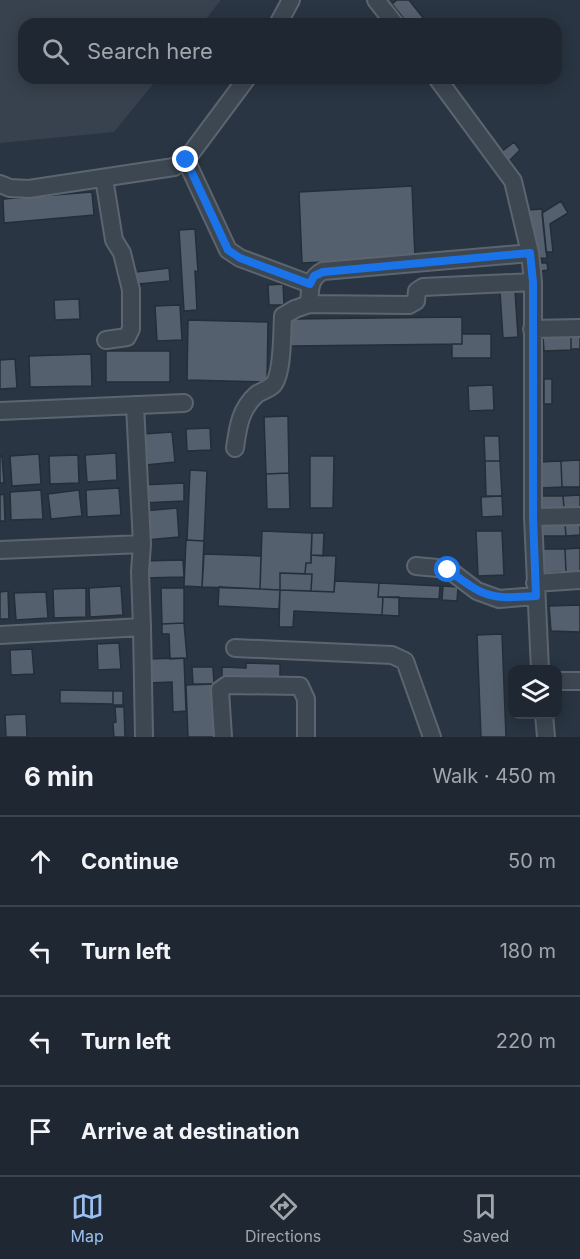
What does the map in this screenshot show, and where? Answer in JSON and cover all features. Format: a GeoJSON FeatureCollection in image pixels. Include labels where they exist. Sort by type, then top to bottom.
{"type":"FeatureCollection","features":[{"type":"Feature","properties":{"kind":"lane"},"geometry":{"type":"LineString","coordinates":[[281,18],[291,0]]}},
{"type":"Feature","properties":{"kind":"lane"},"geometry":{"type":"LineString","coordinates":[[376,0],[390,18]]}},
{"type":"Feature","properties":{"kind":"lane"},"geometry":{"type":"LineString","coordinates":[[0,184],[10,188],[29,189],[174,167],[186,160],[243,84]]}},
{"type":"Feature","properties":{"kind":"lane"},"geometry":{"type":"LineString","coordinates":[[441,84],[513,181],[530,253],[533,282],[533,517],[540,665]]}},
{"type":"Feature","properties":{"kind":"lane"},"geometry":{"type":"LineString","coordinates":[[186,160],[228,250],[240,258],[310,284]]}},
{"type":"Feature","properties":{"kind":"lane"},"geometry":{"type":"LineString","coordinates":[[104,178],[114,240],[122,253],[131,290],[132,329],[127,337],[106,340]]}},
{"type":"Feature","properties":{"kind":"lane"},"geometry":{"type":"LineString","coordinates":[[309,304],[310,284],[314,276],[323,272],[530,253]]}},
{"type":"Feature","properties":{"kind":"lane"},"geometry":{"type":"LineString","coordinates":[[235,448],[239,419],[246,406],[258,394],[273,385],[278,375],[283,316],[295,309],[309,304],[409,305],[416,301],[417,291],[423,287],[533,282]]}},
{"type":"Feature","properties":{"kind":"lane"},"geometry":{"type":"LineString","coordinates":[[532,329],[580,328]]}},
{"type":"Feature","properties":{"kind":"lane"},"geometry":{"type":"LineString","coordinates":[[0,411],[184,403]]}},
{"type":"Feature","properties":{"kind":"lane"},"geometry":{"type":"LineString","coordinates":[[135,405],[142,544],[140,572],[144,737]]}},
{"type":"Feature","properties":{"kind":"lane"},"geometry":{"type":"LineString","coordinates":[[533,517],[580,516]]}},
{"type":"Feature","properties":{"kind":"lane"},"geometry":{"type":"LineString","coordinates":[[0,550],[142,544]]}},
{"type":"Feature","properties":{"kind":"lane"},"geometry":{"type":"LineString","coordinates":[[416,566],[448,570],[477,591],[500,599],[580,580]]}},
{"type":"Feature","properties":{"kind":"lane"},"geometry":{"type":"LineString","coordinates":[[0,635],[142,627]]}},
{"type":"Feature","properties":{"kind":"lane"},"geometry":{"type":"LineString","coordinates":[[235,648],[392,655],[405,661],[432,737]]}},
{"type":"Feature","properties":{"kind":"lane"},"geometry":{"type":"LineString","coordinates":[[562,681],[580,681]]}},
{"type":"Feature","properties":{"kind":"lane"},"geometry":{"type":"LineString","coordinates":[[223,737],[220,690],[227,685],[300,686],[306,699],[306,737]]}},
{"type":"Feature","properties":{"kind":"lane"},"geometry":{"type":"LineString","coordinates":[[544,719],[546,737]]}},
{"type":"Feature","properties":{"kind":"shaded area"},"geometry":{"type":"Polygon","coordinates":[[[0,0],[221,0],[207,18],[18,18],[18,84],[153,84],[114,132],[0,143],[0,0]]]}},
{"type":"Feature","properties":{"kind":"building"},"geometry":{"type":"Polygon","coordinates":[[[397,0],[409,0],[423,18],[403,18],[392,4],[397,0]]]}},
{"type":"Feature","properties":{"kind":"building"},"geometry":{"type":"Polygon","coordinates":[[[514,142],[520,150],[507,163],[500,153],[514,142]]]}},
{"type":"Feature","properties":{"kind":"building"},"geometry":{"type":"Polygon","coordinates":[[[412,186],[415,258],[302,263],[299,192],[412,186]]]}},
{"type":"Feature","properties":{"kind":"building"},"geometry":{"type":"Polygon","coordinates":[[[92,192],[94,215],[4,223],[3,199],[92,192]]]}},
{"type":"Feature","properties":{"kind":"building"},"geometry":{"type":"Polygon","coordinates":[[[561,201],[568,213],[550,224],[553,252],[546,252],[542,213],[561,201]]]}},
{"type":"Feature","properties":{"kind":"building"},"geometry":{"type":"Polygon","coordinates":[[[542,209],[547,258],[533,259],[528,210],[542,209]]]}},
{"type":"Feature","properties":{"kind":"building"},"geometry":{"type":"Polygon","coordinates":[[[195,229],[198,272],[195,271],[197,310],[184,311],[179,230],[195,229]]]}},
{"type":"Feature","properties":{"kind":"building"},"geometry":{"type":"Polygon","coordinates":[[[541,258],[542,263],[547,263],[548,270],[534,272],[533,259],[541,258]]]}},
{"type":"Feature","properties":{"kind":"building"},"geometry":{"type":"Polygon","coordinates":[[[169,268],[170,281],[138,284],[136,272],[169,268]]]}},
{"type":"Feature","properties":{"kind":"building"},"geometry":{"type":"Polygon","coordinates":[[[283,284],[284,305],[269,305],[268,285],[283,284]]]}},
{"type":"Feature","properties":{"kind":"building"},"geometry":{"type":"Polygon","coordinates":[[[515,291],[518,337],[503,338],[500,292],[515,291]]]}},
{"type":"Feature","properties":{"kind":"building"},"geometry":{"type":"Polygon","coordinates":[[[79,299],[80,319],[55,320],[54,300],[79,299]]]}},
{"type":"Feature","properties":{"kind":"building"},"geometry":{"type":"Polygon","coordinates":[[[180,305],[182,340],[157,341],[155,306],[180,305]]]}},
{"type":"Feature","properties":{"kind":"building"},"geometry":{"type":"Polygon","coordinates":[[[462,317],[462,344],[291,346],[291,319],[462,317]]]}},
{"type":"Feature","properties":{"kind":"building"},"geometry":{"type":"Polygon","coordinates":[[[188,320],[268,322],[267,382],[187,380],[188,320]]]}},
{"type":"Feature","properties":{"kind":"building"},"geometry":{"type":"Polygon","coordinates":[[[462,334],[491,334],[491,358],[452,358],[452,344],[462,344],[462,334]]]}},
{"type":"Feature","properties":{"kind":"building"},"geometry":{"type":"Polygon","coordinates":[[[580,334],[580,349],[571,349],[571,335],[580,334]]]}},
{"type":"Feature","properties":{"kind":"building"},"geometry":{"type":"Polygon","coordinates":[[[571,336],[571,350],[544,351],[543,337],[571,336]]]}},
{"type":"Feature","properties":{"kind":"building"},"geometry":{"type":"Polygon","coordinates":[[[106,351],[170,351],[170,382],[106,382],[106,351]]]}},
{"type":"Feature","properties":{"kind":"building"},"geometry":{"type":"Polygon","coordinates":[[[91,354],[92,386],[30,387],[29,356],[91,354]]]}},
{"type":"Feature","properties":{"kind":"building"},"geometry":{"type":"Polygon","coordinates":[[[15,359],[17,388],[0,389],[0,360],[15,359]]]}},
{"type":"Feature","properties":{"kind":"building"},"geometry":{"type":"Polygon","coordinates":[[[544,379],[552,379],[552,404],[544,404],[544,379]]]}},
{"type":"Feature","properties":{"kind":"building"},"geometry":{"type":"Polygon","coordinates":[[[493,385],[494,410],[469,411],[468,386],[493,385]]]}},
{"type":"Feature","properties":{"kind":"building"},"geometry":{"type":"Polygon","coordinates":[[[288,416],[289,473],[266,474],[264,417],[288,416]]]}},
{"type":"Feature","properties":{"kind":"building"},"geometry":{"type":"Polygon","coordinates":[[[210,428],[211,450],[187,451],[186,429],[210,428]]]}},
{"type":"Feature","properties":{"kind":"building"},"geometry":{"type":"Polygon","coordinates":[[[172,432],[175,462],[146,465],[143,434],[172,432]]]}},
{"type":"Feature","properties":{"kind":"building"},"geometry":{"type":"Polygon","coordinates":[[[484,436],[499,436],[500,461],[485,461],[484,436]]]}},
{"type":"Feature","properties":{"kind":"building"},"geometry":{"type":"Polygon","coordinates":[[[116,453],[117,480],[87,482],[85,455],[116,453]]]}},
{"type":"Feature","properties":{"kind":"building"},"geometry":{"type":"Polygon","coordinates":[[[39,454],[41,484],[12,486],[10,456],[39,454]]]}},
{"type":"Feature","properties":{"kind":"building"},"geometry":{"type":"Polygon","coordinates":[[[78,455],[79,483],[50,484],[49,456],[78,455]]]}},
{"type":"Feature","properties":{"kind":"building"},"geometry":{"type":"Polygon","coordinates":[[[0,456],[2,456],[4,483],[0,483],[0,456]]]}},
{"type":"Feature","properties":{"kind":"building"},"geometry":{"type":"Polygon","coordinates":[[[310,456],[334,456],[333,508],[310,508],[310,456]]]}},
{"type":"Feature","properties":{"kind":"building"},"geometry":{"type":"Polygon","coordinates":[[[580,460],[580,487],[562,487],[561,461],[580,460]]]}},
{"type":"Feature","properties":{"kind":"building"},"geometry":{"type":"Polygon","coordinates":[[[485,461],[500,461],[502,496],[486,496],[485,461]]]}},
{"type":"Feature","properties":{"kind":"building"},"geometry":{"type":"Polygon","coordinates":[[[561,461],[562,487],[540,488],[539,462],[561,461]]]}},
{"type":"Feature","properties":{"kind":"building"},"geometry":{"type":"Polygon","coordinates":[[[190,470],[207,471],[204,541],[187,540],[190,470]]]}},
{"type":"Feature","properties":{"kind":"building"},"geometry":{"type":"Polygon","coordinates":[[[289,473],[290,509],[267,509],[266,474],[289,473]]]}},
{"type":"Feature","properties":{"kind":"building"},"geometry":{"type":"Polygon","coordinates":[[[184,483],[184,501],[142,503],[141,485],[184,483]]]}},
{"type":"Feature","properties":{"kind":"building"},"geometry":{"type":"Polygon","coordinates":[[[119,488],[121,515],[87,517],[86,490],[119,488]]]}},
{"type":"Feature","properties":{"kind":"building"},"geometry":{"type":"Polygon","coordinates":[[[41,490],[43,519],[11,520],[10,492],[41,490]]]}},
{"type":"Feature","properties":{"kind":"building"},"geometry":{"type":"Polygon","coordinates":[[[79,490],[82,516],[51,519],[48,494],[79,490]]]}},
{"type":"Feature","properties":{"kind":"building"},"geometry":{"type":"Polygon","coordinates":[[[4,494],[5,521],[0,521],[0,495],[4,494]]]}},
{"type":"Feature","properties":{"kind":"building"},"geometry":{"type":"Polygon","coordinates":[[[580,495],[580,508],[564,508],[563,496],[580,495]]]}},
{"type":"Feature","properties":{"kind":"building"},"geometry":{"type":"Polygon","coordinates":[[[502,496],[503,516],[482,517],[481,497],[502,496]]]}},
{"type":"Feature","properties":{"kind":"building"},"geometry":{"type":"Polygon","coordinates":[[[540,496],[563,496],[564,508],[541,509],[540,496]]]}},
{"type":"Feature","properties":{"kind":"building"},"geometry":{"type":"Polygon","coordinates":[[[177,508],[179,537],[146,540],[143,511],[177,508]]]}},
{"type":"Feature","properties":{"kind":"building"},"geometry":{"type":"Polygon","coordinates":[[[565,524],[580,524],[580,535],[566,536],[565,524]]]}},
{"type":"Feature","properties":{"kind":"building"},"geometry":{"type":"Polygon","coordinates":[[[565,524],[566,536],[541,536],[541,525],[565,524]]]}},
{"type":"Feature","properties":{"kind":"building"},"geometry":{"type":"Polygon","coordinates":[[[262,531],[312,533],[311,563],[306,563],[305,574],[280,573],[280,590],[260,589],[262,531]]]}},
{"type":"Feature","properties":{"kind":"building"},"geometry":{"type":"Polygon","coordinates":[[[476,531],[502,531],[504,575],[478,576],[476,531]]]}},
{"type":"Feature","properties":{"kind":"building"},"geometry":{"type":"Polygon","coordinates":[[[312,533],[324,533],[323,556],[311,555],[312,533]]]}},
{"type":"Feature","properties":{"kind":"building"},"geometry":{"type":"Polygon","coordinates":[[[186,540],[204,541],[202,587],[184,586],[186,540]]]}},
{"type":"Feature","properties":{"kind":"building"},"geometry":{"type":"Polygon","coordinates":[[[580,548],[580,572],[566,572],[565,549],[580,548]]]}},
{"type":"Feature","properties":{"kind":"building"},"geometry":{"type":"Polygon","coordinates":[[[541,549],[565,549],[566,572],[542,573],[541,549]]]}},
{"type":"Feature","properties":{"kind":"building"},"geometry":{"type":"Polygon","coordinates":[[[204,554],[261,556],[260,589],[202,587],[204,554]]]}},
{"type":"Feature","properties":{"kind":"building"},"geometry":{"type":"Polygon","coordinates":[[[311,555],[336,556],[334,592],[311,591],[312,574],[305,574],[306,563],[311,563],[311,555]]]}},
{"type":"Feature","properties":{"kind":"building"},"geometry":{"type":"Polygon","coordinates":[[[183,560],[184,577],[142,578],[141,561],[183,560]]]}},
{"type":"Feature","properties":{"kind":"building"},"geometry":{"type":"Polygon","coordinates":[[[280,573],[312,574],[311,591],[280,590],[280,573]]]}},
{"type":"Feature","properties":{"kind":"building"},"geometry":{"type":"Polygon","coordinates":[[[335,581],[379,583],[378,597],[383,597],[382,615],[294,611],[293,627],[279,627],[280,590],[334,592],[335,581]]]}},
{"type":"Feature","properties":{"kind":"building"},"geometry":{"type":"Polygon","coordinates":[[[379,583],[440,586],[439,599],[378,597],[379,583]]]}},
{"type":"Feature","properties":{"kind":"building"},"geometry":{"type":"Polygon","coordinates":[[[121,586],[123,615],[90,617],[89,588],[121,586]]]}},
{"type":"Feature","properties":{"kind":"building"},"geometry":{"type":"Polygon","coordinates":[[[443,586],[458,587],[457,601],[442,600],[443,586]]]}},
{"type":"Feature","properties":{"kind":"building"},"geometry":{"type":"Polygon","coordinates":[[[219,587],[280,590],[279,609],[218,606],[219,587]]]}},
{"type":"Feature","properties":{"kind":"building"},"geometry":{"type":"Polygon","coordinates":[[[86,588],[86,617],[54,618],[53,589],[86,588]]]}},
{"type":"Feature","properties":{"kind":"building"},"geometry":{"type":"Polygon","coordinates":[[[161,588],[184,588],[184,623],[162,624],[161,588]]]}},
{"type":"Feature","properties":{"kind":"building"},"geometry":{"type":"Polygon","coordinates":[[[8,591],[9,619],[0,619],[0,592],[8,591]]]}},
{"type":"Feature","properties":{"kind":"building"},"geometry":{"type":"Polygon","coordinates":[[[46,592],[48,618],[16,620],[14,593],[46,592]]]}},
{"type":"Feature","properties":{"kind":"building"},"geometry":{"type":"Polygon","coordinates":[[[383,597],[399,597],[399,616],[382,615],[383,597]]]}},
{"type":"Feature","properties":{"kind":"building"},"geometry":{"type":"Polygon","coordinates":[[[580,605],[580,632],[551,631],[549,606],[580,605]]]}},
{"type":"Feature","properties":{"kind":"building"},"geometry":{"type":"Polygon","coordinates":[[[184,623],[187,658],[170,659],[169,634],[162,634],[162,624],[184,623]]]}},
{"type":"Feature","properties":{"kind":"building"},"geometry":{"type":"Polygon","coordinates":[[[502,634],[506,737],[481,737],[477,635],[502,634]]]}},
{"type":"Feature","properties":{"kind":"building"},"geometry":{"type":"Polygon","coordinates":[[[119,643],[121,669],[98,670],[97,644],[119,643]]]}},
{"type":"Feature","properties":{"kind":"building"},"geometry":{"type":"Polygon","coordinates":[[[32,649],[34,674],[11,675],[10,650],[32,649]]]}},
{"type":"Feature","properties":{"kind":"building"},"geometry":{"type":"Polygon","coordinates":[[[184,658],[186,711],[173,712],[172,682],[147,683],[146,659],[184,658]]]}},
{"type":"Feature","properties":{"kind":"building"},"geometry":{"type":"Polygon","coordinates":[[[246,663],[280,664],[280,681],[222,680],[222,667],[246,668],[246,663]]]}},
{"type":"Feature","properties":{"kind":"building"},"geometry":{"type":"Polygon","coordinates":[[[192,667],[213,667],[214,684],[193,684],[192,667]]]}},
{"type":"Feature","properties":{"kind":"building"},"geometry":{"type":"Polygon","coordinates":[[[214,684],[215,737],[188,737],[186,685],[214,684]]]}},
{"type":"Feature","properties":{"kind":"building"},"geometry":{"type":"Polygon","coordinates":[[[60,690],[113,691],[113,704],[60,703],[60,690]]]}},
{"type":"Feature","properties":{"kind":"building"},"geometry":{"type":"Polygon","coordinates":[[[113,691],[123,691],[123,705],[113,705],[113,691]]]}},
{"type":"Feature","properties":{"kind":"building"},"geometry":{"type":"Polygon","coordinates":[[[115,707],[124,707],[125,737],[114,737],[115,707]]]}},
{"type":"Feature","properties":{"kind":"building"},"geometry":{"type":"Polygon","coordinates":[[[26,714],[27,737],[6,737],[5,715],[26,714]]]}},
{"type":"Feature","properties":{"kind":"route"},"geometry":{"type":"LineString","coordinates":[[186,160],[228,250],[240,258],[310,284],[314,276],[323,272],[530,253],[533,282],[533,517],[536,596],[500,599],[477,591],[448,570]]}}]}
